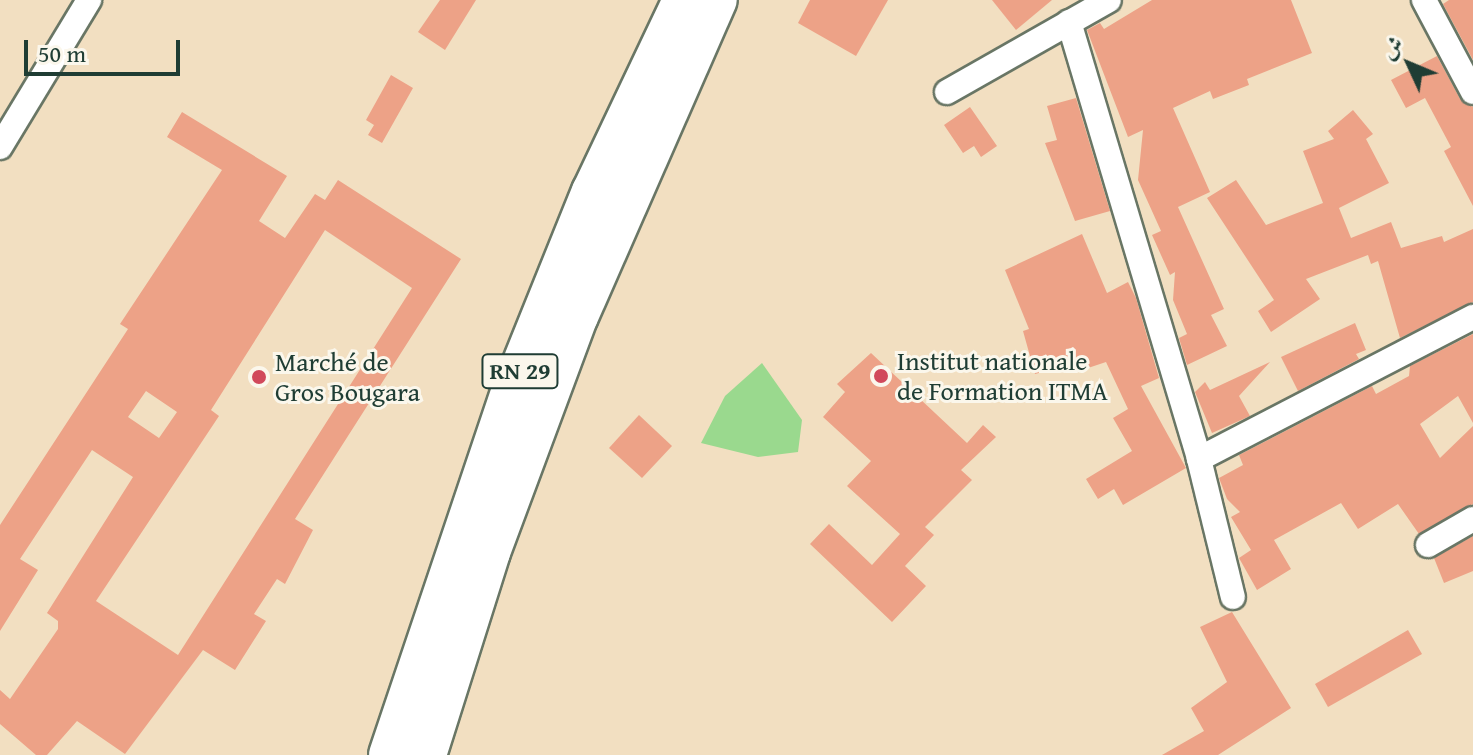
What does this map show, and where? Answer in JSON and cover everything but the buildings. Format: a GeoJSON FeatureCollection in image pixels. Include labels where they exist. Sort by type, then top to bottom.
{"type":"FeatureCollection","features":[{"type":"Feature","properties":{"kind":"highway","name":"RN 29"},"geometry":{"type":"LineString","coordinates":[[390,755],[512,392],[593,192],[684,0]]}},
{"type":"Feature","properties":{"kind":"highway","name":"RN 29"},"geometry":{"type":"LineString","coordinates":[[425,755],[489,552],[571,330],[631,183],[716,0]]}},
{"type":"Feature","properties":{"kind":"street"},"geometry":{"type":"LineString","coordinates":[[0,147],[89,0]]}},
{"type":"Feature","properties":{"kind":"street"},"geometry":{"type":"LineString","coordinates":[[947,92],[1109,0]]}},
{"type":"Feature","properties":{"kind":"street"},"geometry":{"type":"LineString","coordinates":[[1424,0],[1473,92]]}},
{"type":"Feature","properties":{"kind":"street"},"geometry":{"type":"LineString","coordinates":[[1069,22],[1199,459],[1233,597]]}},
{"type":"Feature","properties":{"kind":"street"},"geometry":{"type":"LineString","coordinates":[[1199,459],[1473,317]]}},
{"type":"Feature","properties":{"kind":"street"},"geometry":{"type":"LineString","coordinates":[[1428,545],[1473,519]]}},
{"type":"Feature","properties":{"kind":"green space"},"geometry":{"type":"Polygon","coordinates":[[[762,363],[802,420],[798,452],[758,457],[701,443],[725,396],[762,363]]]}},
{"type":"Feature","properties":{"kind":"place","name":"Institut nationale de Formation ITMA"},"geometry":{"type":"Point","coordinates":[881,376]}},
{"type":"Feature","properties":{"kind":"place","name":"Marché de Gros Bougara"},"geometry":{"type":"Point","coordinates":[259,377]}}]}
